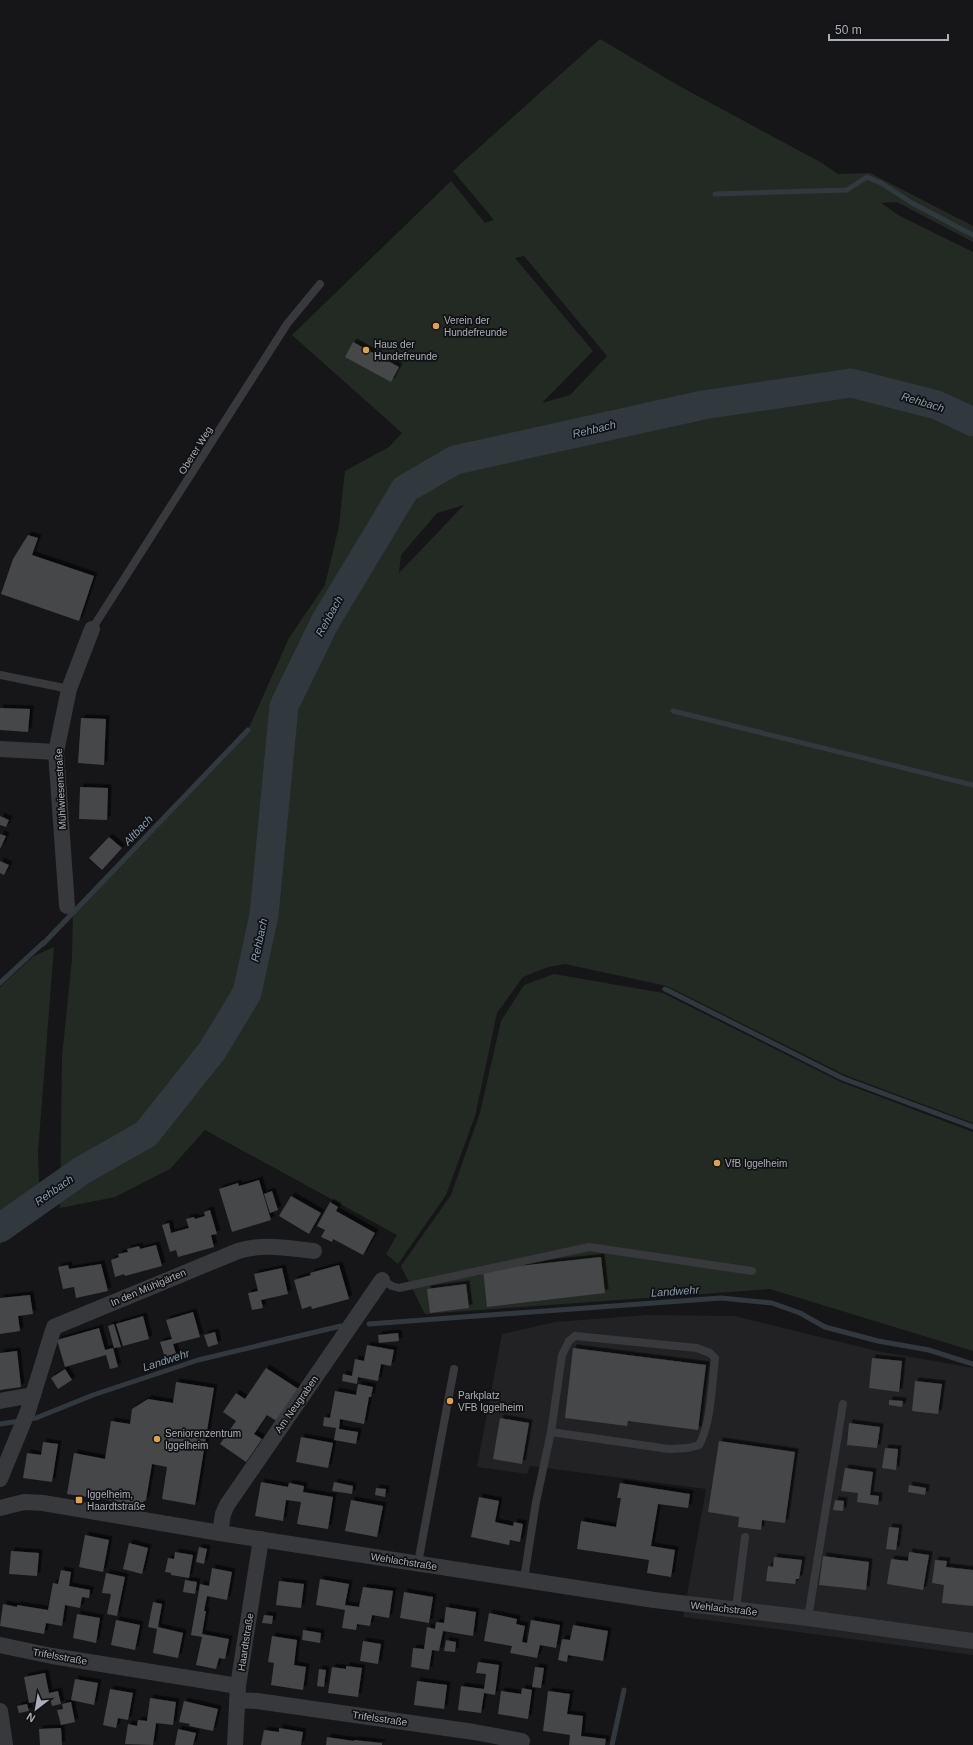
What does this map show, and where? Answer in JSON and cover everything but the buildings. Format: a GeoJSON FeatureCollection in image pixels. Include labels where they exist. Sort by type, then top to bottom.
{"type":"FeatureCollection","features":[{"type":"Feature","properties":{"kind":"street","name":"Mühlwiesenstraße"},"geometry":{"type":"LineString","coordinates":[[67,906],[56,752],[69,689],[92,629]]}},
{"type":"Feature","properties":{"kind":"street"},"geometry":{"type":"LineString","coordinates":[[0,749],[56,752]]}},
{"type":"Feature","properties":{"kind":"street","name":"In den Mühlgärten"},"geometry":{"type":"LineString","coordinates":[[0,1479],[28,1410],[54,1327],[238,1251],[253,1247],[268,1246],[314,1251]]}},
{"type":"Feature","properties":{"kind":"street","name":"Am Neugraben"},"geometry":{"type":"LineString","coordinates":[[220,1533],[223,1514],[227,1505],[382,1280]]}},
{"type":"Feature","properties":{"kind":"street"},"geometry":{"type":"LineString","coordinates":[[0,1401],[28,1410]]}},
{"type":"Feature","properties":{"kind":"street","name":"Wehlachstraße"},"geometry":{"type":"LineString","coordinates":[[0,1508],[24,1502],[43,1503],[220,1533],[654,1600],[808,1618],[973,1641]]}},
{"type":"Feature","properties":{"kind":"street","name":"Haardtstraße"},"geometry":{"type":"LineString","coordinates":[[235,1745],[237,1693],[261,1539]]}},
{"type":"Feature","properties":{"kind":"street","name":"Trifelsstraße"},"geometry":{"type":"LineString","coordinates":[[0,1645],[237,1693],[257,1701],[474,1732],[522,1741]]}},
{"type":"Feature","properties":{"kind":"street"},"geometry":{"type":"LineString","coordinates":[[0,1711],[5,1745]]}},
{"type":"Feature","properties":{"kind":"lane","name":"Oberer Weg"},"geometry":{"type":"LineString","coordinates":[[92,629],[287,324],[320,284]]}},
{"type":"Feature","properties":{"kind":"lane"},"geometry":{"type":"LineString","coordinates":[[0,675],[69,689]]}},
{"type":"Feature","properties":{"kind":"lane"},"geometry":{"type":"LineString","coordinates":[[382,1280],[399,1288],[589,1246],[752,1271]]}},
{"type":"Feature","properties":{"kind":"lane"},"geometry":{"type":"LineString","coordinates":[[524,1580],[536,1502],[551,1432],[562,1355],[569,1341],[575,1336],[697,1348],[710,1353],[715,1358],[707,1421],[704,1436],[699,1445],[688,1448],[669,1449],[551,1432]]}},
{"type":"Feature","properties":{"kind":"lane"},"geometry":{"type":"LineString","coordinates":[[418,1563],[454,1369]]}},
{"type":"Feature","properties":{"kind":"lane"},"geometry":{"type":"LineString","coordinates":[[808,1618],[843,1404]]}},
{"type":"Feature","properties":{"kind":"lane"},"geometry":{"type":"LineString","coordinates":[[736,1609],[745,1537]]}},
{"type":"Feature","properties":{"kind":"shaded area"},"geometry":{"type":"Polygon","coordinates":[[[600,39],[681,87],[822,163],[838,174],[870,173],[973,226],[973,242],[897,202],[881,203],[900,216],[973,252],[973,1123],[845,1075],[667,986],[565,964],[548,967],[523,977],[497,1013],[475,1116],[446,1195],[398,1264],[386,1254],[397,1235],[205,1130],[170,1169],[115,1197],[60,1208],[62,1057],[72,959],[73,913],[248,730],[289,638],[325,585],[339,526],[345,471],[389,447],[402,433],[292,335],[451,181],[485,223],[494,220],[453,171],[600,39]],[[524,256],[515,258],[593,351],[542,403],[570,395],[607,356],[524,256]],[[464,505],[437,513],[401,555],[399,573],[464,505]]]}},
{"type":"Feature","properties":{"kind":"shaded area"},"geometry":{"type":"Polygon","coordinates":[[[54,947],[38,1152],[40,1217],[0,1244],[0,987],[34,956],[54,947]]]}},
{"type":"Feature","properties":{"kind":"shaded area","name":"VfB Iggelheim"},"geometry":{"type":"Polygon","coordinates":[[[554,974],[663,993],[841,1082],[973,1132],[973,1351],[770,1289],[425,1314],[401,1266],[451,1195],[480,1113],[501,1021],[524,985],[554,974]]]}},
{"type":"Feature","properties":{"kind":"shaded area"},"geometry":{"type":"Polygon","coordinates":[[[647,1315],[734,1316],[877,1351],[973,1368],[973,1655],[683,1617],[706,1489],[530,1466],[527,1474],[477,1467],[502,1334],[555,1322],[647,1315]]]}},
{"type":"Feature","properties":{"kind":"waterway"},"geometry":{"type":"LineString","coordinates":[[715,194],[847,190],[867,177],[881,183],[912,203],[973,235]]}},
{"type":"Feature","properties":{"kind":"waterway","name":"Rehbach"},"geometry":{"type":"LineString","coordinates":[[0,1228],[81,1171],[146,1134],[212,1051],[247,993],[264,915],[284,706],[325,622],[405,489],[455,460],[703,405],[851,383],[937,405],[973,422]]}},
{"type":"Feature","properties":{"kind":"waterway"},"geometry":{"type":"LineString","coordinates":[[673,711],[973,785]]}},
{"type":"Feature","properties":{"kind":"waterway","name":"Altbach"},"geometry":{"type":"LineString","coordinates":[[43,944],[248,730]]}},
{"type":"Feature","properties":{"kind":"waterway","name":"Altbach"},"geometry":{"type":"LineString","coordinates":[[0,983],[43,943]]}},
{"type":"Feature","properties":{"kind":"waterway"},"geometry":{"type":"LineString","coordinates":[[665,989],[842,1078],[973,1127]]}},
{"type":"Feature","properties":{"kind":"waterway","name":"Landwehr"},"geometry":{"type":"LineString","coordinates":[[369,1324],[721,1298],[772,1303],[800,1313],[825,1327],[878,1341],[929,1350],[973,1364]]}},
{"type":"Feature","properties":{"kind":"waterway","name":"Landwehr"},"geometry":{"type":"LineString","coordinates":[[28,1419],[36,1418],[93,1395],[198,1360],[341,1326]]}},
{"type":"Feature","properties":{"kind":"waterway","name":"Landwehr"},"geometry":{"type":"LineString","coordinates":[[0,1424],[20,1421]]}},
{"type":"Feature","properties":{"kind":"waterway"},"geometry":{"type":"LineString","coordinates":[[612,1745],[624,1690]]}},
{"type":"Feature","properties":{"kind":"place","name":"Verein der Hundefreunde"},"geometry":{"type":"Point","coordinates":[436,326]}},
{"type":"Feature","properties":{"kind":"place","name":"Haus der Hundefreunde"},"geometry":{"type":"Point","coordinates":[366,350]}},
{"type":"Feature","properties":{"kind":"place","name":"VfB Iggelheim"},"geometry":{"type":"Point","coordinates":[717,1163]}},
{"type":"Feature","properties":{"kind":"place","name":"Parkplatz VFB Iggelheim"},"geometry":{"type":"Point","coordinates":[450,1401]}},
{"type":"Feature","properties":{"kind":"place","name":"Seniorenzentrum Iggelheim"},"geometry":{"type":"Point","coordinates":[157,1439]}},
{"type":"Feature","properties":{"kind":"place","name":"Iggelheim, Haardtstraße"},"geometry":{"type":"Point","coordinates":[79,1500]}}]}
